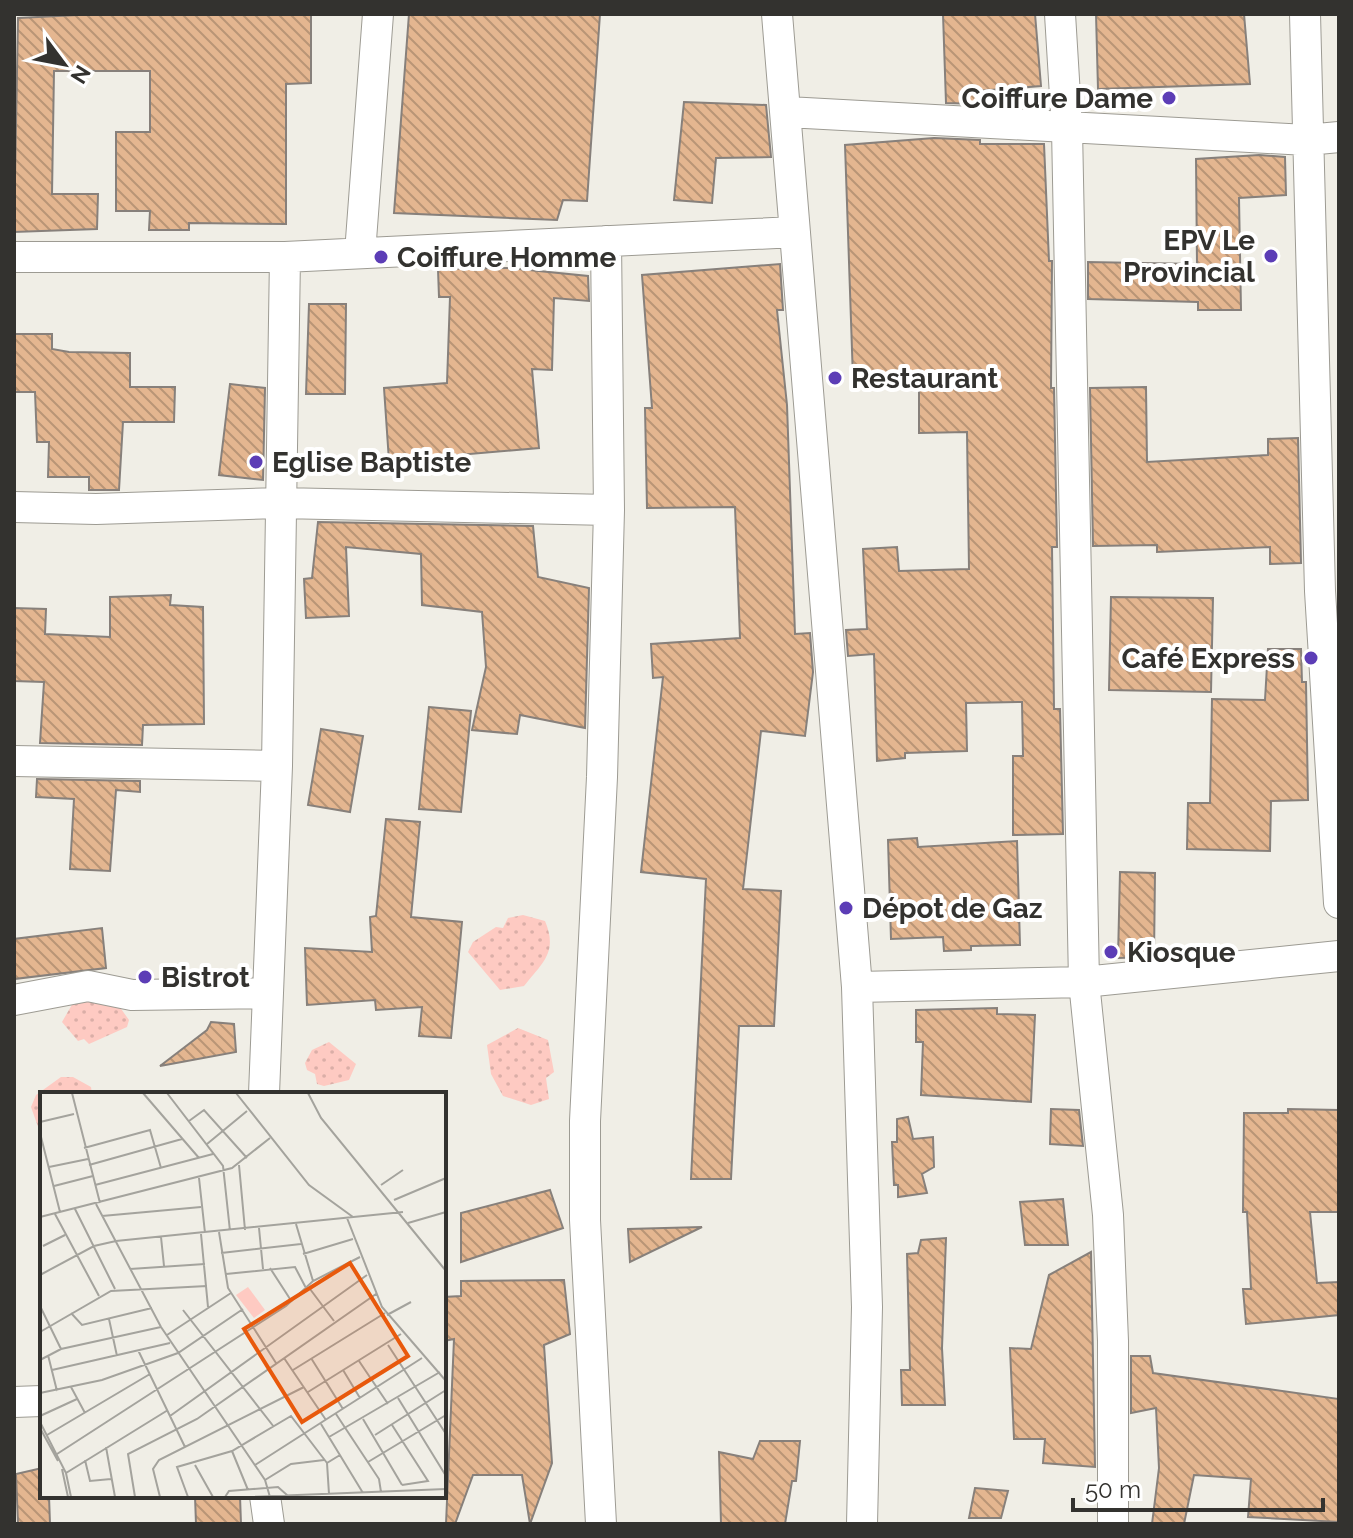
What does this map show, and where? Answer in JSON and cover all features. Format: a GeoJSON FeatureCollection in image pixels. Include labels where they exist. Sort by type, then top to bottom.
{"type":"FeatureCollection","features":[{"type":"Feature","properties":{"kind":"street"},"geometry":{"type":"LineString","coordinates":[[360,253],[378,14]]}},
{"type":"Feature","properties":{"kind":"street"},"geometry":{"type":"LineString","coordinates":[[777,14],[857,987],[867,1307],[862,1524]]}},
{"type":"Feature","properties":{"kind":"street"},"geometry":{"type":"LineString","coordinates":[[1060,14],[1067,129],[1084,982],[1108,1215],[1113,1341],[1113,1524]]}},
{"type":"Feature","properties":{"kind":"street"},"geometry":{"type":"LineString","coordinates":[[1305,14],[1307,140],[1339,903]]}},
{"type":"Feature","properties":{"kind":"street"},"geometry":{"type":"LineString","coordinates":[[787,112],[1307,140],[1339,137]]}},
{"type":"Feature","properties":{"kind":"street"},"geometry":{"type":"LineString","coordinates":[[14,257],[285,257],[795,232]]}},
{"type":"Feature","properties":{"kind":"street"},"geometry":{"type":"LineString","coordinates":[[601,1524],[585,1220],[585,1121],[601,793],[609,510],[606,241]]}},
{"type":"Feature","properties":{"kind":"street"},"geometry":{"type":"LineString","coordinates":[[264,1092],[277,766],[285,257]]}},
{"type":"Feature","properties":{"kind":"street"},"geometry":{"type":"LineString","coordinates":[[14,507],[96,509],[280,503],[609,510]]}},
{"type":"Feature","properties":{"kind":"street"},"geometry":{"type":"LineString","coordinates":[[14,761],[277,766]]}},
{"type":"Feature","properties":{"kind":"street"},"geometry":{"type":"LineString","coordinates":[[857,987],[1084,982],[1339,956]]}},
{"type":"Feature","properties":{"kind":"street"},"geometry":{"type":"LineString","coordinates":[[14,1000],[88,986],[132,995],[268,993]]}},
{"type":"Feature","properties":{"kind":"street"},"geometry":{"type":"LineString","coordinates":[[14,1402],[40,1401]]}},
{"type":"Feature","properties":{"kind":"street"},"geometry":{"type":"LineString","coordinates":[[265,1498],[269,1524]]}},
{"type":"Feature","properties":{"kind":"shaded area"},"geometry":{"type":"Polygon","coordinates":[[[523,915],[545,921],[549,932],[549,949],[524,986],[500,990],[468,952],[473,942],[496,927],[503,928],[508,918],[523,915]]]}},
{"type":"Feature","properties":{"kind":"shaded area"},"geometry":{"type":"Polygon","coordinates":[[[77,996],[119,1006],[129,1020],[127,1027],[89,1044],[84,1039],[78,1041],[62,1022],[77,996]]]}},
{"type":"Feature","properties":{"kind":"shaded area"},"geometry":{"type":"Polygon","coordinates":[[[518,1028],[548,1040],[554,1072],[546,1078],[549,1099],[531,1105],[503,1096],[491,1074],[487,1045],[518,1028]]]}},
{"type":"Feature","properties":{"kind":"shaded area"},"geometry":{"type":"Polygon","coordinates":[[[329,1042],[356,1064],[349,1080],[324,1086],[317,1084],[315,1074],[307,1070],[305,1063],[312,1050],[329,1042]]]}},
{"type":"Feature","properties":{"kind":"shaded area"},"geometry":{"type":"Polygon","coordinates":[[[61,1077],[73,1077],[91,1087],[92,1092],[40,1092],[61,1077]]]}},
{"type":"Feature","properties":{"kind":"shaded area"},"geometry":{"type":"Polygon","coordinates":[[[40,1092],[40,1132],[31,1107],[40,1092]]]}},
{"type":"Feature","properties":{"kind":"building"},"geometry":{"type":"Polygon","coordinates":[[[98,14],[311,14],[311,83],[286,84],[286,224],[189,223],[189,230],[149,230],[150,211],[116,211],[116,132],[150,132],[150,71],[54,71],[52,194],[98,194],[97,229],[14,232],[18,18],[98,14]]]}},
{"type":"Feature","properties":{"kind":"building"},"geometry":{"type":"Polygon","coordinates":[[[409,14],[600,14],[587,201],[563,200],[557,220],[394,213],[409,14]]]}},
{"type":"Feature","properties":{"kind":"building"},"geometry":{"type":"Polygon","coordinates":[[[943,14],[1035,14],[1041,86],[978,91],[979,104],[946,103],[943,14]]]}},
{"type":"Feature","properties":{"kind":"building"},"geometry":{"type":"Polygon","coordinates":[[[1096,14],[1244,14],[1250,84],[1098,89],[1096,14]]]}},
{"type":"Feature","properties":{"kind":"building"},"geometry":{"type":"Polygon","coordinates":[[[684,102],[766,105],[771,157],[716,158],[712,203],[674,200],[684,102]]]}},
{"type":"Feature","properties":{"kind":"building"},"geometry":{"type":"Polygon","coordinates":[[[934,138],[980,140],[980,144],[1044,144],[1049,261],[1052,261],[1051,388],[1054,388],[1057,547],[1052,547],[1054,709],[1060,709],[1063,834],[1013,835],[1013,756],[1023,756],[1022,702],[966,703],[967,751],[905,753],[905,758],[877,761],[874,654],[848,656],[846,630],[867,629],[863,549],[897,547],[899,571],[969,569],[967,432],[919,433],[919,378],[853,379],[845,145],[934,138]]]}},
{"type":"Feature","properties":{"kind":"building"},"geometry":{"type":"Polygon","coordinates":[[[1259,155],[1285,157],[1286,195],[1239,198],[1241,310],[1198,310],[1198,302],[1088,299],[1088,262],[1197,264],[1196,159],[1259,155]]]}},
{"type":"Feature","properties":{"kind":"building"},"geometry":{"type":"Polygon","coordinates":[[[780,264],[783,310],[777,310],[787,405],[795,634],[810,633],[813,672],[805,736],[761,731],[743,889],[781,891],[774,1026],[739,1026],[731,1179],[691,1179],[706,879],[641,872],[663,677],[653,678],[651,644],[740,638],[735,507],[647,508],[645,408],[652,408],[642,275],[780,264]]]}},
{"type":"Feature","properties":{"kind":"building"},"geometry":{"type":"Polygon","coordinates":[[[509,268],[588,276],[589,301],[554,298],[552,370],[532,369],[539,448],[389,461],[384,388],[447,383],[450,297],[439,297],[438,269],[509,268]]]}},
{"type":"Feature","properties":{"kind":"building"},"geometry":{"type":"Polygon","coordinates":[[[309,304],[346,304],[345,394],[306,394],[309,304]]]}},
{"type":"Feature","properties":{"kind":"building"},"geometry":{"type":"Polygon","coordinates":[[[14,334],[52,334],[52,349],[69,352],[130,353],[130,387],[175,387],[174,422],[123,422],[119,490],[89,490],[89,477],[48,477],[49,442],[37,442],[35,392],[14,392],[14,334]]]}},
{"type":"Feature","properties":{"kind":"building"},"geometry":{"type":"Polygon","coordinates":[[[230,384],[265,388],[263,480],[219,475],[230,384]]]}},
{"type":"Feature","properties":{"kind":"building"},"geometry":{"type":"Polygon","coordinates":[[[1146,387],[1147,462],[1268,455],[1268,439],[1298,438],[1301,563],[1270,564],[1270,547],[1157,552],[1157,545],[1093,546],[1090,388],[1146,387]]]}},
{"type":"Feature","properties":{"kind":"building"},"geometry":{"type":"Polygon","coordinates":[[[318,522],[533,526],[538,577],[589,588],[585,728],[520,715],[517,734],[472,730],[486,667],[482,612],[422,605],[421,554],[346,547],[349,616],[306,618],[304,579],[312,578],[318,522]]]}},
{"type":"Feature","properties":{"kind":"building"},"geometry":{"type":"Polygon","coordinates":[[[171,595],[170,605],[203,607],[204,724],[143,725],[142,745],[40,743],[44,682],[14,681],[14,608],[46,609],[45,634],[110,637],[110,597],[171,595]]]}},
{"type":"Feature","properties":{"kind":"building"},"geometry":{"type":"Polygon","coordinates":[[[1111,597],[1213,598],[1211,692],[1109,690],[1111,597]]]}},
{"type":"Feature","properties":{"kind":"building"},"geometry":{"type":"Polygon","coordinates":[[[1268,649],[1301,649],[1302,682],[1306,682],[1308,800],[1271,801],[1270,851],[1187,849],[1188,803],[1210,803],[1212,699],[1265,700],[1268,649]]]}},
{"type":"Feature","properties":{"kind":"building"},"geometry":{"type":"Polygon","coordinates":[[[429,707],[471,711],[461,812],[419,809],[429,707]]]}},
{"type":"Feature","properties":{"kind":"building"},"geometry":{"type":"Polygon","coordinates":[[[321,729],[363,736],[350,812],[308,805],[321,729]]]}},
{"type":"Feature","properties":{"kind":"building"},"geometry":{"type":"Polygon","coordinates":[[[37,779],[140,781],[140,792],[116,790],[110,871],[70,869],[74,799],[36,797],[37,779]]]}},
{"type":"Feature","properties":{"kind":"building"},"geometry":{"type":"Polygon","coordinates":[[[386,819],[420,822],[411,917],[462,922],[451,1038],[419,1036],[422,1007],[376,1010],[375,1000],[307,1005],[305,948],[372,952],[370,917],[376,916],[386,819]]]}},
{"type":"Feature","properties":{"kind":"building"},"geometry":{"type":"Polygon","coordinates":[[[917,838],[918,847],[1017,841],[1020,945],[971,946],[971,950],[944,951],[943,937],[891,939],[888,840],[917,838]]]}},
{"type":"Feature","properties":{"kind":"building"},"geometry":{"type":"Polygon","coordinates":[[[1120,872],[1155,873],[1154,957],[1118,958],[1120,872]]]}},
{"type":"Feature","properties":{"kind":"building"},"geometry":{"type":"Polygon","coordinates":[[[102,928],[106,968],[14,979],[14,939],[102,928]]]}},
{"type":"Feature","properties":{"kind":"building"},"geometry":{"type":"Polygon","coordinates":[[[997,1008],[997,1014],[1035,1015],[1031,1102],[921,1095],[923,1042],[916,1042],[916,1010],[997,1008]]]}},
{"type":"Feature","properties":{"kind":"building"},"geometry":{"type":"Polygon","coordinates":[[[211,1022],[234,1024],[236,1052],[160,1066],[207,1030],[211,1022]]]}},
{"type":"Feature","properties":{"kind":"building"},"geometry":{"type":"Polygon","coordinates":[[[1051,1109],[1079,1110],[1083,1146],[1050,1144],[1051,1109]]]}},
{"type":"Feature","properties":{"kind":"building"},"geometry":{"type":"Polygon","coordinates":[[[1288,1109],[1339,1110],[1339,1212],[1310,1212],[1317,1283],[1339,1282],[1339,1315],[1246,1324],[1243,1289],[1251,1289],[1247,1212],[1243,1212],[1244,1113],[1288,1113],[1288,1109]]]}},
{"type":"Feature","properties":{"kind":"building"},"geometry":{"type":"Polygon","coordinates":[[[908,1117],[913,1139],[933,1137],[934,1167],[922,1174],[927,1193],[898,1197],[898,1185],[894,1185],[892,1142],[897,1142],[897,1119],[908,1117]]]}},
{"type":"Feature","properties":{"kind":"building"},"geometry":{"type":"Polygon","coordinates":[[[550,1190],[563,1228],[461,1262],[461,1213],[550,1190]]]}},
{"type":"Feature","properties":{"kind":"building"},"geometry":{"type":"Polygon","coordinates":[[[1063,1199],[1068,1245],[1025,1245],[1020,1202],[1063,1199]]]}},
{"type":"Feature","properties":{"kind":"building"},"geometry":{"type":"Polygon","coordinates":[[[702,1227],[630,1262],[628,1229],[702,1227]]]}},
{"type":"Feature","properties":{"kind":"building"},"geometry":{"type":"Polygon","coordinates":[[[946,1238],[942,1348],[945,1405],[902,1405],[901,1370],[910,1370],[907,1254],[918,1253],[921,1240],[946,1238]]]}},
{"type":"Feature","properties":{"kind":"building"},"geometry":{"type":"Polygon","coordinates":[[[1091,1252],[1095,1467],[1043,1463],[1045,1439],[1014,1439],[1010,1348],[1031,1349],[1049,1275],[1091,1252]]]}},
{"type":"Feature","properties":{"kind":"building"},"geometry":{"type":"Polygon","coordinates":[[[564,1280],[570,1334],[544,1345],[552,1463],[530,1524],[522,1475],[473,1475],[455,1524],[446,1524],[454,1339],[446,1341],[446,1297],[461,1296],[461,1281],[564,1280]]]}},
{"type":"Feature","properties":{"kind":"building"},"geometry":{"type":"Polygon","coordinates":[[[1131,1356],[1150,1356],[1153,1373],[1339,1399],[1339,1522],[1248,1517],[1251,1479],[1194,1475],[1184,1524],[1152,1524],[1159,1468],[1156,1408],[1131,1413],[1131,1356]]]}},
{"type":"Feature","properties":{"kind":"building"},"geometry":{"type":"Polygon","coordinates":[[[760,1441],[800,1441],[796,1481],[792,1481],[785,1524],[721,1524],[719,1452],[753,1459],[760,1441]]]}},
{"type":"Feature","properties":{"kind":"building"},"geometry":{"type":"Polygon","coordinates":[[[40,1468],[40,1498],[49,1498],[50,1524],[18,1524],[16,1474],[40,1468]]]}},
{"type":"Feature","properties":{"kind":"building"},"geometry":{"type":"Polygon","coordinates":[[[975,1488],[1008,1491],[1001,1518],[969,1518],[975,1488]]]}},
{"type":"Feature","properties":{"kind":"building"},"geometry":{"type":"Polygon","coordinates":[[[195,1498],[240,1498],[241,1524],[196,1524],[195,1498]]]}},
{"type":"Feature","properties":{"kind":"place","name":"Coiffure Dame"},"geometry":{"type":"Point","coordinates":[1169,98]}},
{"type":"Feature","properties":{"kind":"place","name":"EPV Le Provincial"},"geometry":{"type":"Point","coordinates":[1271,256]}},
{"type":"Feature","properties":{"kind":"place","name":"Coiffure Homme"},"geometry":{"type":"Point","coordinates":[381,257]}},
{"type":"Feature","properties":{"kind":"place","name":"Restaurant"},"geometry":{"type":"Point","coordinates":[835,378]}},
{"type":"Feature","properties":{"kind":"place","name":"Eglise Baptiste"},"geometry":{"type":"Point","coordinates":[256,462]}},
{"type":"Feature","properties":{"kind":"place","name":"Café Express"},"geometry":{"type":"Point","coordinates":[1311,658]}},
{"type":"Feature","properties":{"kind":"place","name":"Dépot de Gaz"},"geometry":{"type":"Point","coordinates":[846,908]}},
{"type":"Feature","properties":{"kind":"place","name":"Kiosque"},"geometry":{"type":"Point","coordinates":[1111,952]}},
{"type":"Feature","properties":{"kind":"place","name":"Bistrot"},"geometry":{"type":"Point","coordinates":[145,977]}}]}
